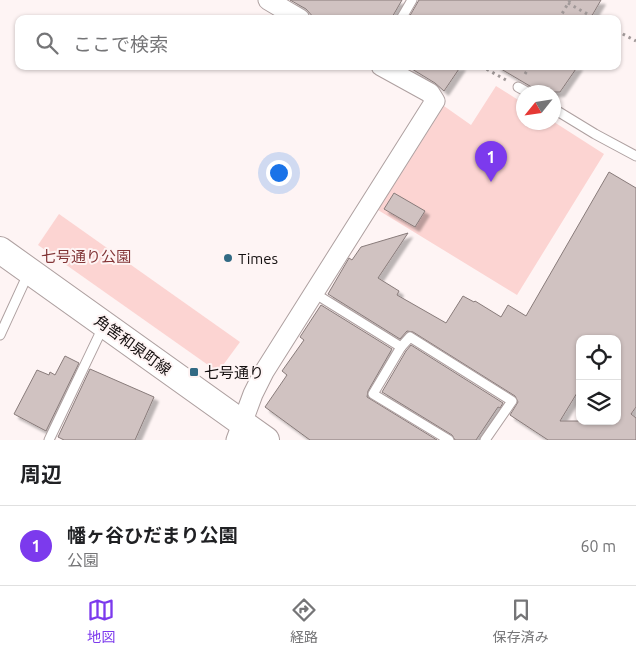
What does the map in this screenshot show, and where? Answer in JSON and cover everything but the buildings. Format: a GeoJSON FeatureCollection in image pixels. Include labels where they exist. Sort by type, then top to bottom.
{"type":"FeatureCollection","features":[{"type":"Feature","properties":{"kind":"main road","name":"角筈和泉町線"},"geometry":{"type":"LineString","coordinates":[[0,250],[104,324],[239,432],[266,440]]}},
{"type":"Feature","properties":{"kind":"street"},"geometry":{"type":"LineString","coordinates":[[274,1],[294,15]]}},
{"type":"Feature","properties":{"kind":"street"},"geometry":{"type":"LineString","coordinates":[[239,432],[253,394],[264,372],[435,101],[430,93],[388,70]]}},
{"type":"Feature","properties":{"kind":"lane"},"geometry":{"type":"LineString","coordinates":[[403,15],[412,0]]}},
{"type":"Feature","properties":{"kind":"lane"},"geometry":{"type":"LineString","coordinates":[[561,113],[594,134],[636,156]]}},
{"type":"Feature","properties":{"kind":"lane"},"geometry":{"type":"LineString","coordinates":[[0,335],[29,271]]}},
{"type":"Feature","properties":{"kind":"lane"},"geometry":{"type":"LineString","coordinates":[[314,293],[402,347]]}},
{"type":"Feature","properties":{"kind":"lane"},"geometry":{"type":"LineString","coordinates":[[49,440],[104,324]]}},
{"type":"Feature","properties":{"kind":"lane"},"geometry":{"type":"LineString","coordinates":[[449,440],[373,394],[410,337],[512,401],[485,440]]}},
{"type":"Feature","properties":{"kind":"path"},"geometry":{"type":"LineString","coordinates":[[561,15],[569,2],[590,15]]}},
{"type":"Feature","properties":{"kind":"path"},"geometry":{"type":"LineString","coordinates":[[621,33],[636,41]]}},
{"type":"Feature","properties":{"kind":"path"},"geometry":{"type":"LineString","coordinates":[[488,70],[516,86]]}},
{"type":"Feature","properties":{"kind":"green space"},"geometry":{"type":"Polygon","coordinates":[[[496,86],[516,99],[516,130],[561,130],[561,126],[604,154],[517,295],[378,210],[444,106],[471,125],[496,86]]]}},
{"type":"Feature","properties":{"kind":"green space","name":"七号通り公園"},"geometry":{"type":"Polygon","coordinates":[[[59,214],[240,342],[218,372],[38,245],[59,214]]]}},
{"type":"Feature","properties":{"kind":"place","name":"幡ヶ谷ひだまり公園"},"geometry":{"type":"Point","coordinates":[491,182]}},
{"type":"Feature","properties":{"kind":"place","name":"Times"},"geometry":{"type":"Point","coordinates":[228,258]}},
{"type":"Feature","properties":{"kind":"place","name":"七号通り"},"geometry":{"type":"Point","coordinates":[194,372]}}]}
